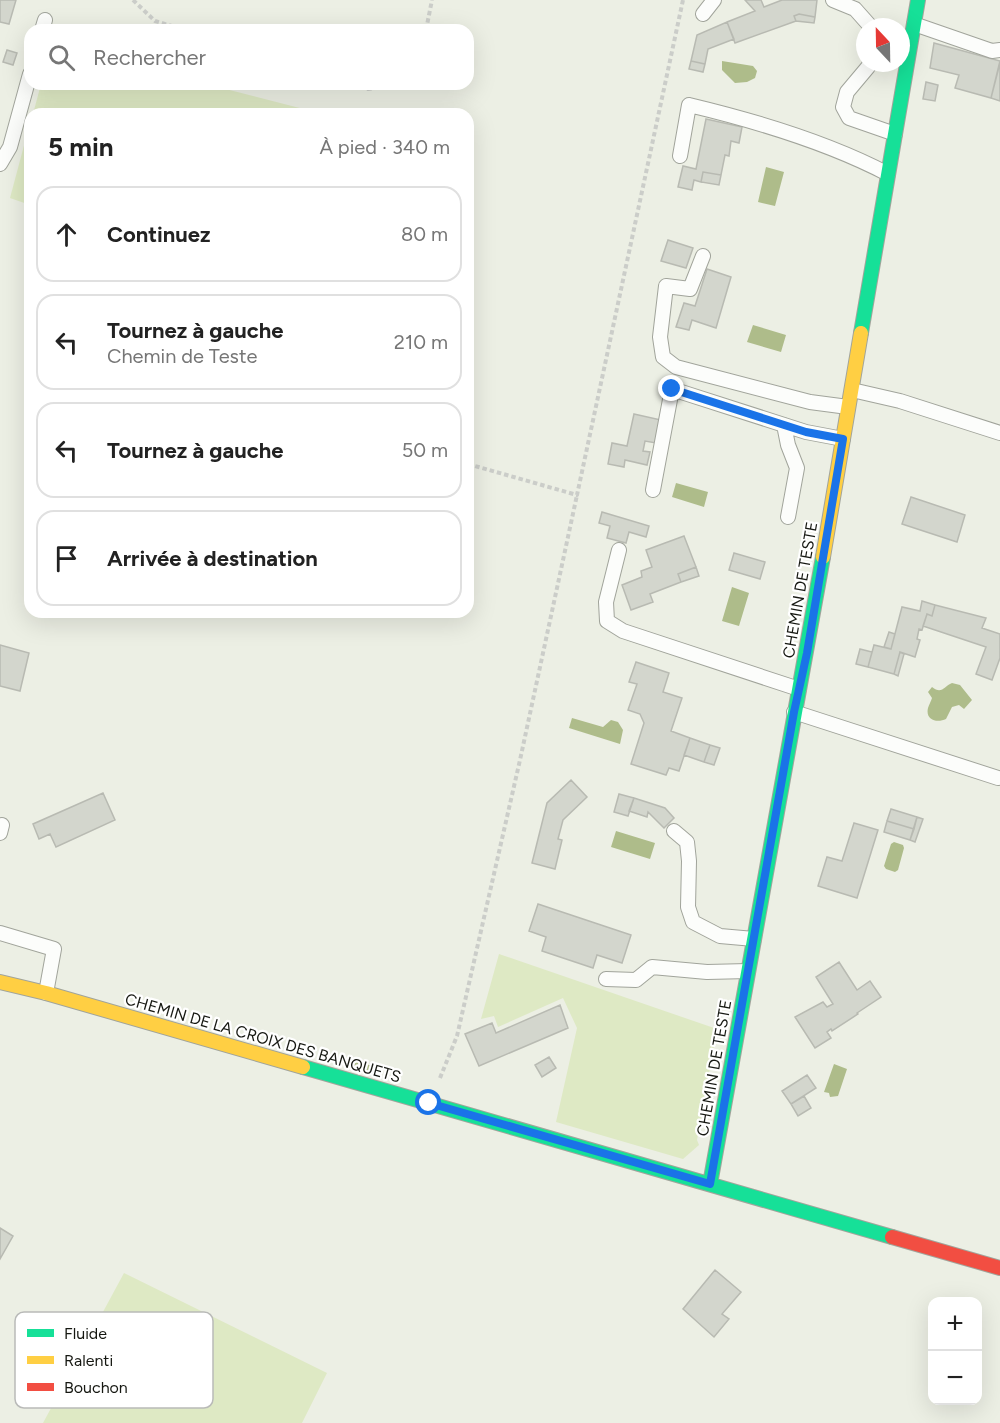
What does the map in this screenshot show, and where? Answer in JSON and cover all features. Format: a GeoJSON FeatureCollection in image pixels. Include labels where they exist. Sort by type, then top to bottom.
{"type":"FeatureCollection","features":[{"type":"Feature","properties":{"kind":"street","name":"CHEMIN DE TESTE"},"geometry":{"type":"LineString","coordinates":[[710,1184],[794,712],[807,653],[918,0]]}},
{"type":"Feature","properties":{"kind":"street","name":"CHEMIN DE LA CROIX DES BANQUETS"},"geometry":{"type":"LineString","coordinates":[[0,982],[46,993],[1000,1268]]}},
{"type":"Feature","properties":{"kind":"lane"},"geometry":{"type":"LineString","coordinates":[[703,14],[714,0]]}},
{"type":"Feature","properties":{"kind":"lane"},"geometry":{"type":"LineString","coordinates":[[833,0],[855,9],[863,18]]}},
{"type":"Feature","properties":{"kind":"lane"},"geometry":{"type":"LineString","coordinates":[[914,24],[992,51],[1000,50]]}},
{"type":"Feature","properties":{"kind":"lane"},"geometry":{"type":"LineString","coordinates":[[864,72],[847,92],[843,107],[849,118],[895,134]]}},
{"type":"Feature","properties":{"kind":"lane"},"geometry":{"type":"LineString","coordinates":[[0,164],[10,147],[26,90]]}},
{"type":"Feature","properties":{"kind":"lane"},"geometry":{"type":"LineString","coordinates":[[680,156],[689,105],[741,117],[860,159],[888,174]]}},
{"type":"Feature","properties":{"kind":"lane"},"geometry":{"type":"LineString","coordinates":[[703,256],[690,289],[666,286],[660,337],[663,357],[676,367],[810,402],[848,407]]}},
{"type":"Feature","properties":{"kind":"lane"},"geometry":{"type":"LineString","coordinates":[[653,490],[672,389],[806,432],[843,439]]}},
{"type":"Feature","properties":{"kind":"lane"},"geometry":{"type":"LineString","coordinates":[[851,389],[900,401],[1000,432]]}},
{"type":"Feature","properties":{"kind":"lane"},"geometry":{"type":"LineString","coordinates":[[784,425],[796,468],[788,518]]}},
{"type":"Feature","properties":{"kind":"lane"},"geometry":{"type":"LineString","coordinates":[[619,550],[606,602],[607,621],[623,631],[799,689]]}},
{"type":"Feature","properties":{"kind":"lane"},"geometry":{"type":"LineString","coordinates":[[794,712],[998,778]]}},
{"type":"Feature","properties":{"kind":"lane"},"geometry":{"type":"LineString","coordinates":[[674,831],[687,842],[688,907],[693,922],[720,936],[754,939]]}},
{"type":"Feature","properties":{"kind":"lane"},"geometry":{"type":"LineString","coordinates":[[0,933],[54,949],[46,993]]}},
{"type":"Feature","properties":{"kind":"lane"},"geometry":{"type":"LineString","coordinates":[[606,979],[636,980],[652,967],[707,972],[748,971]]}},
{"type":"Feature","properties":{"kind":"path"},"geometry":{"type":"LineString","coordinates":[[133,0],[155,21],[165,24]]}},
{"type":"Feature","properties":{"kind":"path"},"geometry":{"type":"LineString","coordinates":[[427,24],[432,0]]}},
{"type":"Feature","properties":{"kind":"path"},"geometry":{"type":"LineString","coordinates":[[429,1103],[457,1036],[520,760],[683,0]]}},
{"type":"Feature","properties":{"kind":"path"},"geometry":{"type":"LineString","coordinates":[[474,466],[577,495]]}},
{"type":"Feature","properties":{"kind":"shaded area"},"geometry":{"type":"Polygon","coordinates":[[[722,61],[753,66],[757,71],[755,78],[747,82],[735,83],[722,70],[722,61]]]}},
{"type":"Feature","properties":{"kind":"shaded area"},"geometry":{"type":"Polygon","coordinates":[[[39,90],[229,90],[300,108],[35,108],[39,90]]]}},
{"type":"Feature","properties":{"kind":"shaded area"},"geometry":{"type":"Polygon","coordinates":[[[24,146],[24,203],[10,198],[24,146]]]}},
{"type":"Feature","properties":{"kind":"shaded area"},"geometry":{"type":"Polygon","coordinates":[[[766,167],[784,172],[775,206],[758,202],[766,167]]]}},
{"type":"Feature","properties":{"kind":"shaded area"},"geometry":{"type":"Polygon","coordinates":[[[753,325],[786,335],[781,352],[747,342],[753,325]]]}},
{"type":"Feature","properties":{"kind":"shaded area"},"geometry":{"type":"Polygon","coordinates":[[[676,483],[708,492],[704,507],[672,497],[676,483]]]}},
{"type":"Feature","properties":{"kind":"shaded area"},"geometry":{"type":"Polygon","coordinates":[[[732,587],[749,593],[739,626],[722,621],[732,587]]]}},
{"type":"Feature","properties":{"kind":"shaded area"},"geometry":{"type":"Polygon","coordinates":[[[952,683],[960,685],[972,700],[964,709],[959,705],[952,707],[946,719],[933,720],[928,716],[932,698],[928,692],[932,687],[941,690],[952,683]]]}},
{"type":"Feature","properties":{"kind":"shaded area"},"geometry":{"type":"Polygon","coordinates":[[[572,718],[603,727],[611,720],[618,722],[623,730],[620,744],[569,728],[572,718]]]}},
{"type":"Feature","properties":{"kind":"shaded area"},"geometry":{"type":"Polygon","coordinates":[[[616,831],[655,843],[650,859],[611,847],[616,831]]]}},
{"type":"Feature","properties":{"kind":"shaded area"},"geometry":{"type":"Polygon","coordinates":[[[894,842],[903,845],[904,848],[898,870],[895,872],[884,866],[891,844],[894,842]]]}},
{"type":"Feature","properties":{"kind":"shaded area"},"geometry":{"type":"Polygon","coordinates":[[[499,954],[717,1029],[697,1140],[699,1145],[683,1159],[556,1122],[577,1028],[563,998],[498,1027],[494,1016],[481,1019],[499,954]]]}},
{"type":"Feature","properties":{"kind":"shaded area"},"geometry":{"type":"Polygon","coordinates":[[[834,1064],[847,1069],[838,1096],[830,1097],[829,1093],[824,1092],[834,1064]]]}},
{"type":"Feature","properties":{"kind":"shaded area"},"geometry":{"type":"Polygon","coordinates":[[[124,1273],[203,1312],[103,1312],[124,1273]]]}},
{"type":"Feature","properties":{"kind":"shaded area"},"geometry":{"type":"Polygon","coordinates":[[[213,1317],[327,1373],[302,1423],[43,1423],[51,1408],[213,1408],[213,1317]]]}},
{"type":"Feature","properties":{"kind":"building"},"geometry":{"type":"Polygon","coordinates":[[[0,0],[16,0],[9,24],[0,22],[0,0]]]}},
{"type":"Feature","properties":{"kind":"building"},"geometry":{"type":"Polygon","coordinates":[[[745,0],[761,0],[764,7],[782,0],[817,0],[815,17],[799,14],[794,16],[796,21],[735,43],[727,22],[755,11],[745,0]]]}},
{"type":"Feature","properties":{"kind":"building"},"geometry":{"type":"Polygon","coordinates":[[[799,14],[815,17],[814,23],[796,21],[794,16],[799,14]]]}},
{"type":"Feature","properties":{"kind":"building"},"geometry":{"type":"Polygon","coordinates":[[[727,22],[734,39],[708,49],[705,64],[691,61],[697,35],[727,22]]]}},
{"type":"Feature","properties":{"kind":"building"},"geometry":{"type":"Polygon","coordinates":[[[934,43],[1000,61],[991,98],[955,88],[959,75],[930,68],[934,43]]]}},
{"type":"Feature","properties":{"kind":"building"},"geometry":{"type":"Polygon","coordinates":[[[7,50],[17,53],[13,65],[3,62],[7,50]]]}},
{"type":"Feature","properties":{"kind":"building"},"geometry":{"type":"Polygon","coordinates":[[[691,61],[705,64],[703,72],[689,69],[691,61]]]}},
{"type":"Feature","properties":{"kind":"building"},"geometry":{"type":"Polygon","coordinates":[[[1000,63],[1000,101],[991,98],[1000,63]]]}},
{"type":"Feature","properties":{"kind":"building"},"geometry":{"type":"Polygon","coordinates":[[[926,82],[938,85],[935,101],[923,99],[926,82]]]}},
{"type":"Feature","properties":{"kind":"building"},"geometry":{"type":"Polygon","coordinates":[[[706,119],[742,127],[739,143],[731,141],[729,156],[725,155],[721,175],[703,172],[701,182],[694,180],[692,190],[678,187],[683,166],[696,169],[706,119]]]}},
{"type":"Feature","properties":{"kind":"building"},"geometry":{"type":"Polygon","coordinates":[[[703,172],[721,175],[719,185],[701,182],[703,172]]]}},
{"type":"Feature","properties":{"kind":"building"},"geometry":{"type":"Polygon","coordinates":[[[668,240],[693,248],[686,268],[661,261],[668,240]]]}},
{"type":"Feature","properties":{"kind":"building"},"geometry":{"type":"Polygon","coordinates":[[[707,269],[731,277],[716,328],[692,320],[689,330],[676,327],[684,303],[695,306],[707,269]]]}},
{"type":"Feature","properties":{"kind":"building"},"geometry":{"type":"Polygon","coordinates":[[[634,414],[661,420],[656,443],[645,441],[643,451],[650,452],[647,465],[625,460],[624,467],[608,464],[612,443],[627,446],[634,414]]]}},
{"type":"Feature","properties":{"kind":"building"},"geometry":{"type":"Polygon","coordinates":[[[911,497],[965,515],[957,542],[902,524],[911,497]]]}},
{"type":"Feature","properties":{"kind":"building"},"geometry":{"type":"Polygon","coordinates":[[[602,512],[649,526],[646,537],[629,532],[626,543],[607,538],[610,526],[599,523],[602,512]]]}},
{"type":"Feature","properties":{"kind":"building"},"geometry":{"type":"Polygon","coordinates":[[[684,536],[696,567],[678,574],[681,582],[650,594],[653,602],[631,610],[622,585],[642,577],[641,571],[652,567],[646,550],[684,536]]]}},
{"type":"Feature","properties":{"kind":"building"},"geometry":{"type":"Polygon","coordinates":[[[734,553],[765,562],[760,579],[729,570],[734,553]]]}},
{"type":"Feature","properties":{"kind":"building"},"geometry":{"type":"Polygon","coordinates":[[[696,567],[699,576],[681,582],[678,574],[696,567]]]}},
{"type":"Feature","properties":{"kind":"building"},"geometry":{"type":"Polygon","coordinates":[[[922,601],[935,605],[932,616],[927,614],[922,630],[919,629],[917,639],[920,640],[915,657],[900,652],[894,674],[868,667],[874,645],[891,649],[902,607],[920,611],[922,601]]]}},
{"type":"Feature","properties":{"kind":"building"},"geometry":{"type":"Polygon","coordinates":[[[935,605],[986,618],[982,628],[1000,634],[1000,658],[992,680],[976,674],[986,647],[923,626],[927,614],[932,616],[935,605]]]}},
{"type":"Feature","properties":{"kind":"building"},"geometry":{"type":"Polygon","coordinates":[[[889,632],[895,634],[891,649],[884,647],[889,632]]]}},
{"type":"Feature","properties":{"kind":"building"},"geometry":{"type":"Polygon","coordinates":[[[0,645],[29,653],[20,691],[0,686],[0,645]]]}},
{"type":"Feature","properties":{"kind":"building"},"geometry":{"type":"Polygon","coordinates":[[[860,649],[872,652],[868,667],[856,664],[860,649]]]}},
{"type":"Feature","properties":{"kind":"building"},"geometry":{"type":"Polygon","coordinates":[[[900,652],[904,654],[898,676],[894,674],[900,652]]]}},
{"type":"Feature","properties":{"kind":"building"},"geometry":{"type":"Polygon","coordinates":[[[636,662],[669,673],[663,692],[682,698],[671,731],[690,738],[679,771],[669,768],[666,775],[631,764],[644,723],[640,714],[628,710],[637,684],[629,682],[636,662]]]}},
{"type":"Feature","properties":{"kind":"building"},"geometry":{"type":"Polygon","coordinates":[[[690,738],[710,745],[704,762],[684,755],[690,738]]]}},
{"type":"Feature","properties":{"kind":"building"},"geometry":{"type":"Polygon","coordinates":[[[710,745],[720,748],[714,765],[704,762],[710,745]]]}},
{"type":"Feature","properties":{"kind":"building"},"geometry":{"type":"Polygon","coordinates":[[[571,780],[587,797],[563,820],[558,839],[562,840],[555,869],[532,863],[547,803],[571,780]]]}},
{"type":"Feature","properties":{"kind":"building"},"geometry":{"type":"Polygon","coordinates":[[[103,793],[115,820],[56,847],[50,834],[39,839],[33,824],[103,793]]]}},
{"type":"Feature","properties":{"kind":"building"},"geometry":{"type":"Polygon","coordinates":[[[619,794],[634,798],[628,816],[614,812],[619,794]]]}},
{"type":"Feature","properties":{"kind":"building"},"geometry":{"type":"Polygon","coordinates":[[[634,798],[665,808],[674,818],[664,828],[648,812],[647,817],[629,811],[634,798]]]}},
{"type":"Feature","properties":{"kind":"building"},"geometry":{"type":"Polygon","coordinates":[[[891,809],[917,817],[914,829],[887,821],[891,809]]]}},
{"type":"Feature","properties":{"kind":"building"},"geometry":{"type":"Polygon","coordinates":[[[917,817],[923,819],[915,842],[910,840],[917,817]]]}},
{"type":"Feature","properties":{"kind":"building"},"geometry":{"type":"Polygon","coordinates":[[[887,821],[914,829],[910,840],[884,832],[887,821]]]}},
{"type":"Feature","properties":{"kind":"building"},"geometry":{"type":"Polygon","coordinates":[[[854,823],[878,830],[857,898],[818,886],[827,857],[842,861],[854,823]]]}},
{"type":"Feature","properties":{"kind":"building"},"geometry":{"type":"Polygon","coordinates":[[[538,904],[631,935],[622,963],[597,955],[593,968],[542,951],[546,937],[529,931],[538,904]]]}},
{"type":"Feature","properties":{"kind":"building"},"geometry":{"type":"Polygon","coordinates":[[[839,962],[857,990],[870,981],[881,997],[832,1031],[831,1029],[827,1032],[831,1038],[815,1048],[795,1017],[823,1002],[827,1007],[833,1004],[816,977],[839,962]]]}},
{"type":"Feature","properties":{"kind":"building"},"geometry":{"type":"Polygon","coordinates":[[[560,1005],[568,1028],[479,1066],[465,1034],[492,1023],[496,1033],[560,1005]]]}},
{"type":"Feature","properties":{"kind":"building"},"geometry":{"type":"Polygon","coordinates":[[[549,1057],[556,1068],[542,1077],[535,1065],[549,1057]]]}},
{"type":"Feature","properties":{"kind":"building"},"geometry":{"type":"Polygon","coordinates":[[[807,1075],[816,1088],[791,1104],[782,1091],[807,1075]]]}},
{"type":"Feature","properties":{"kind":"building"},"geometry":{"type":"Polygon","coordinates":[[[804,1096],[811,1108],[798,1116],[791,1104],[804,1096]]]}},
{"type":"Feature","properties":{"kind":"building"},"geometry":{"type":"Polygon","coordinates":[[[0,1228],[13,1236],[0,1259],[0,1228]]]}},
{"type":"Feature","properties":{"kind":"building"},"geometry":{"type":"Polygon","coordinates":[[[715,1270],[741,1292],[722,1314],[729,1319],[714,1337],[683,1309],[715,1270]]]}},
{"type":"Feature","properties":{"kind":"waterway"},"geometry":{"type":"LineString","coordinates":[[357,1066],[375,1070]]}},
{"type":"Feature","properties":{"kind":"traffic: fast"},"geometry":{"type":"LineString","coordinates":[[861,333],[918,0]]}},
{"type":"Feature","properties":{"kind":"traffic: fast"},"geometry":{"type":"LineString","coordinates":[[710,1184],[823,557]]}},
{"type":"Feature","properties":{"kind":"traffic: fast"},"geometry":{"type":"LineString","coordinates":[[303,1067],[892,1237]]}},
{"type":"Feature","properties":{"kind":"traffic: slow"},"geometry":{"type":"LineString","coordinates":[[823,557],[861,333]]}},
{"type":"Feature","properties":{"kind":"traffic: slow"},"geometry":{"type":"LineString","coordinates":[[0,982],[46,993],[303,1067]]}},
{"type":"Feature","properties":{"kind":"traffic: jam"},"geometry":{"type":"LineString","coordinates":[[892,1237],[1000,1268]]}},
{"type":"Feature","properties":{"kind":"route"},"geometry":{"type":"LineString","coordinates":[[429,1103],[710,1184],[794,712],[807,653],[843,439],[806,432],[672,389]]}}]}
